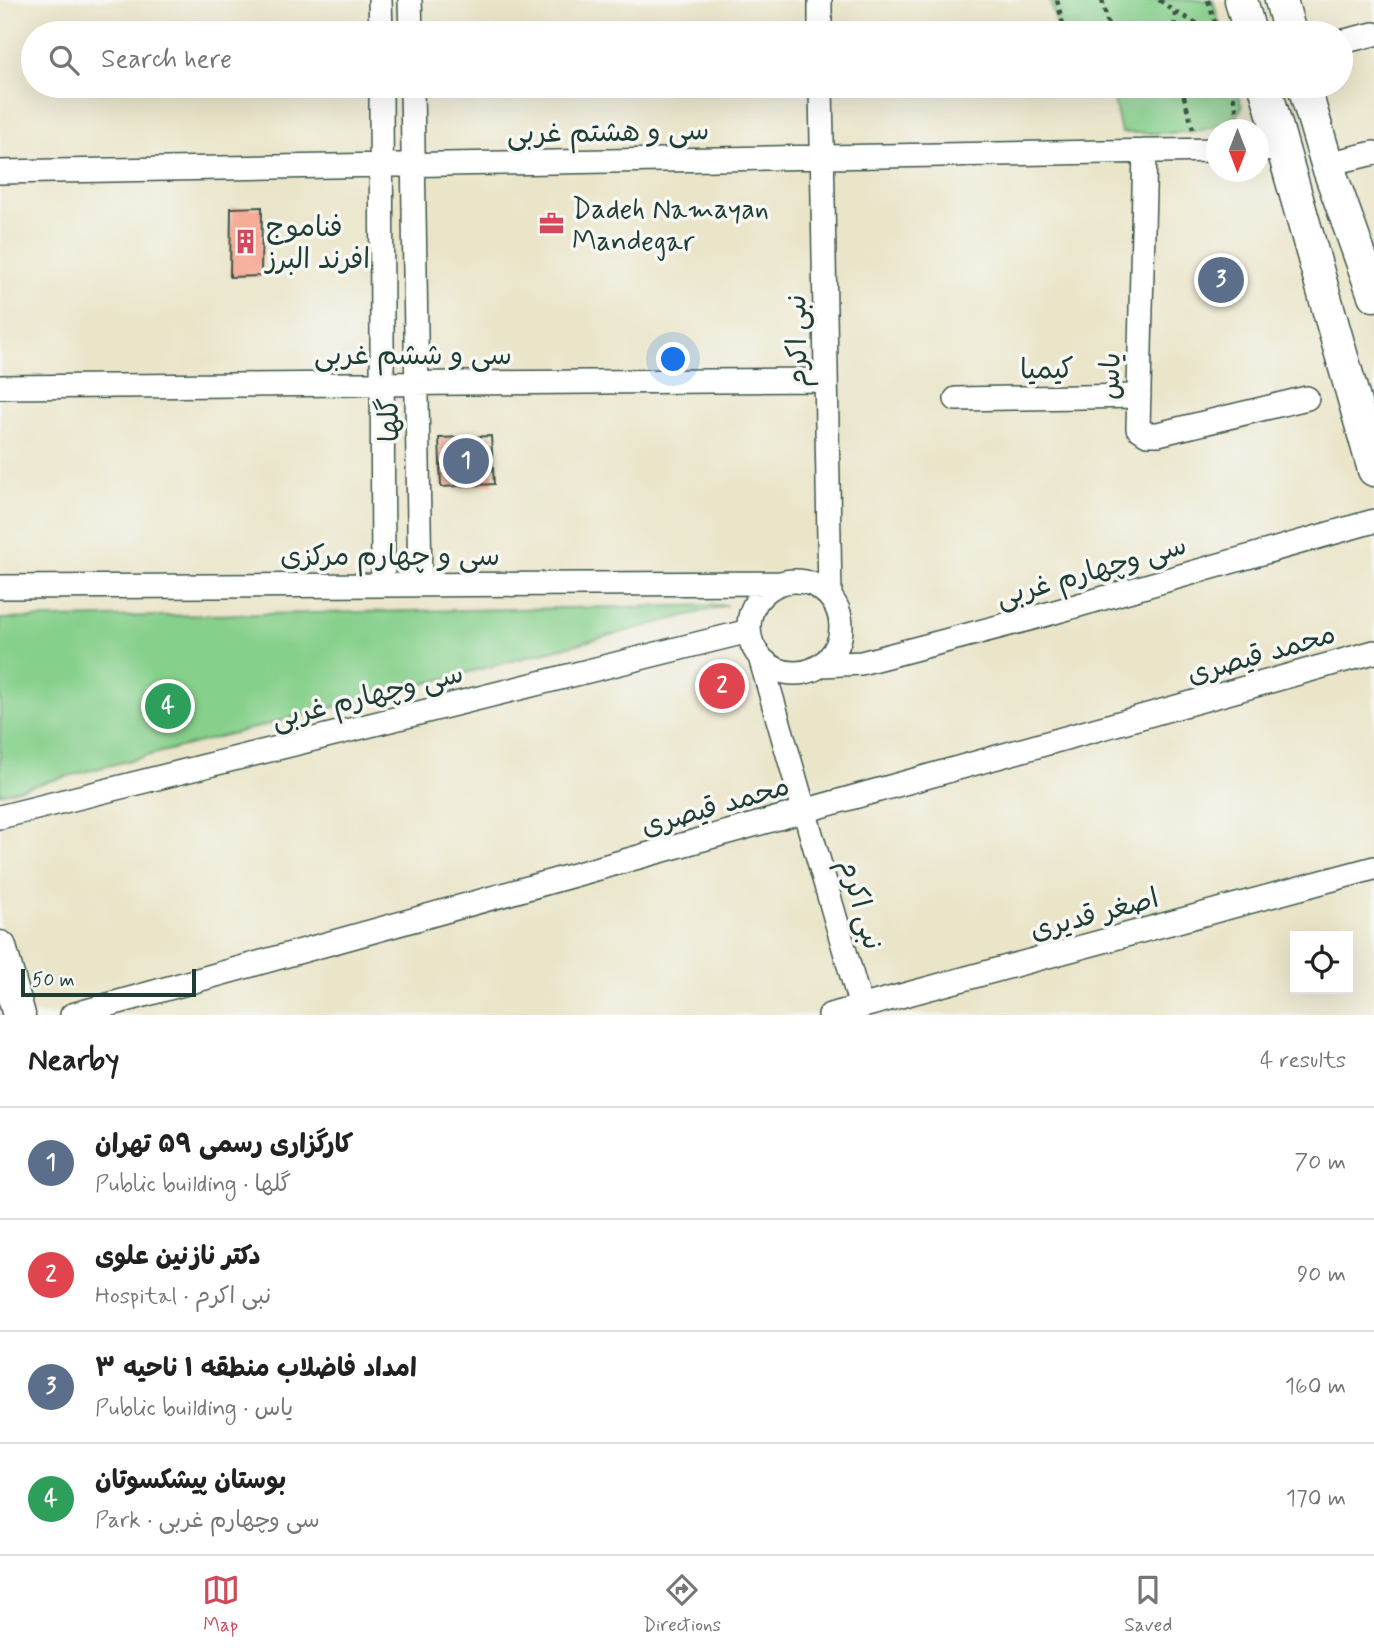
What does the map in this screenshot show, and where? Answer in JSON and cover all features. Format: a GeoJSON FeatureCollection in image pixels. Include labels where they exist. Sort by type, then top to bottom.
{"type":"FeatureCollection","features":[{"type":"Feature","properties":{"kind":"main road"},"geometry":{"type":"LineString","coordinates":[[1241,0],[1247,21]]}},
{"type":"Feature","properties":{"kind":"main road"},"geometry":{"type":"LineString","coordinates":[[1282,0],[1287,21]]}},
{"type":"Feature","properties":{"kind":"main road"},"geometry":{"type":"LineString","coordinates":[[1266,98],[1271,149],[1331,316],[1374,470]]}},
{"type":"Feature","properties":{"kind":"main road"},"geometry":{"type":"LineString","coordinates":[[1308,98],[1327,163],[1373,290],[1331,316]]}},
{"type":"Feature","properties":{"kind":"main road"},"geometry":{"type":"LineString","coordinates":[[0,947],[19,1015]]}},
{"type":"Feature","properties":{"kind":"street"},"geometry":{"type":"LineString","coordinates":[[380,0],[381,21]]}},
{"type":"Feature","properties":{"kind":"street"},"geometry":{"type":"LineString","coordinates":[[410,0],[411,21]]}},
{"type":"Feature","properties":{"kind":"street"},"geometry":{"type":"LineString","coordinates":[[820,0],[820,21]]}},
{"type":"Feature","properties":{"kind":"street"},"geometry":{"type":"LineString","coordinates":[[1353,39],[1374,34]]}},
{"type":"Feature","properties":{"kind":"street","name":"گلها"},"geometry":{"type":"LineString","coordinates":[[381,98],[383,585]]}},
{"type":"Feature","properties":{"kind":"street","name":"گلها"},"geometry":{"type":"LineString","coordinates":[[412,98],[421,585]]}},
{"type":"Feature","properties":{"kind":"street","name":"نبی اکرم"},"geometry":{"type":"LineString","coordinates":[[821,98],[830,596]]}},
{"type":"Feature","properties":{"kind":"street","name":"سی و هشتم غربی"},"geometry":{"type":"LineString","coordinates":[[0,172],[1206,150]]}},
{"type":"Feature","properties":{"kind":"street","name":"یاس"},"geometry":{"type":"LineString","coordinates":[[1145,151],[1138,428],[1147,434],[1158,435],[1307,398]]}},
{"type":"Feature","properties":{"kind":"street"},"geometry":{"type":"LineString","coordinates":[[1327,163],[1374,153]]}},
{"type":"Feature","properties":{"kind":"street","name":"سی و ششم غربی"},"geometry":{"type":"LineString","coordinates":[[0,387],[826,380]]}},
{"type":"Feature","properties":{"kind":"street","name":"کیمیا"},"geometry":{"type":"LineString","coordinates":[[956,400],[1139,396]]}},
{"type":"Feature","properties":{"kind":"street","name":"سی وچهارم غربی"},"geometry":{"type":"LineString","coordinates":[[822,665],[861,663],[1031,619],[1374,521]]}},
{"type":"Feature","properties":{"kind":"street"},"geometry":{"type":"LineString","coordinates":[[797,581],[813,584],[830,596],[841,614],[842,628],[833,655],[822,665],[797,674],[771,667],[760,657],[752,645],[750,615],[767,590],[781,583],[797,581]]}},
{"type":"Feature","properties":{"kind":"street","name":"سی و چهارم مرکزی"},"geometry":{"type":"LineString","coordinates":[[0,587],[781,583]]}},
{"type":"Feature","properties":{"kind":"street","name":"سی وچهارم غربی"},"geometry":{"type":"LineString","coordinates":[[0,817],[749,631]]}},
{"type":"Feature","properties":{"kind":"street","name":"محمد قیصری"},"geometry":{"type":"LineString","coordinates":[[72,1015],[1374,652]]}},
{"type":"Feature","properties":{"kind":"street","name":"نبی اکرم"},"geometry":{"type":"LineString","coordinates":[[760,657],[861,1007]]}},
{"type":"Feature","properties":{"kind":"street","name":"اصغر قدیری"},"geometry":{"type":"LineString","coordinates":[[830,1015],[1374,868]]}},
{"type":"Feature","properties":{"kind":"path"},"geometry":{"type":"LineString","coordinates":[[1057,0],[1062,21]]}},
{"type":"Feature","properties":{"kind":"path"},"geometry":{"type":"LineString","coordinates":[[1102,0],[1107,21]]}},
{"type":"Feature","properties":{"kind":"path"},"geometry":{"type":"LineString","coordinates":[[1159,0],[1193,21]]}},
{"type":"Feature","properties":{"kind":"path"},"geometry":{"type":"LineString","coordinates":[[1208,0],[1214,21]]}},
{"type":"Feature","properties":{"kind":"path"},"geometry":{"type":"LineString","coordinates":[[1175,12],[1175,21]]}},
{"type":"Feature","properties":{"kind":"path"},"geometry":{"type":"LineString","coordinates":[[1186,98],[1206,145]]}},
{"type":"Feature","properties":{"kind":"path"},"geometry":{"type":"LineString","coordinates":[[1234,98],[1238,119]]}},
{"type":"Feature","properties":{"kind":"green space"},"geometry":{"type":"Polygon","coordinates":[[[1050,0],[1213,0],[1219,21],[1056,21],[1050,0]]]}},
{"type":"Feature","properties":{"kind":"green space"},"geometry":{"type":"Polygon","coordinates":[[[1114,98],[1239,98],[1242,108],[1230,119],[1206,119],[1206,129],[1169,133],[1121,133],[1114,98]]]}},
{"type":"Feature","properties":{"kind":"green space"},"geometry":{"type":"Polygon","coordinates":[[[727,605],[0,794],[0,619],[727,605]]]}},
{"type":"Feature","properties":{"kind":"building","name":"فناموج افرند البرز"},"geometry":{"type":"Polygon","coordinates":[[[262,207],[261,276],[230,277],[231,208],[262,207]]]}},
{"type":"Feature","properties":{"kind":"building"},"geometry":{"type":"Polygon","coordinates":[[[491,436],[494,484],[441,487],[439,438],[491,436]]]}},
{"type":"Feature","properties":{"kind":"place","name":"Dadeh Namayan Mandegar"},"geometry":{"type":"Point","coordinates":[552,224]}},
{"type":"Feature","properties":{"kind":"place","name":"فناموج افرند البرز"},"geometry":{"type":"Point","coordinates":[246,242]}},
{"type":"Feature","properties":{"kind":"place","name":"امداد فاضلاب منطقه ۱ ناحیه ۳"},"geometry":{"type":"Point","coordinates":[1221,280]}},
{"type":"Feature","properties":{"kind":"place","name":"کارگزاری رسمی ۵۹ تهران"},"geometry":{"type":"Point","coordinates":[466,461]}},
{"type":"Feature","properties":{"kind":"place","name":"دکتر نازنین علوی"},"geometry":{"type":"Point","coordinates":[722,686]}},
{"type":"Feature","properties":{"kind":"place","name":"بوستان پیشکسوتان"},"geometry":{"type":"Point","coordinates":[168,706]}}]}
